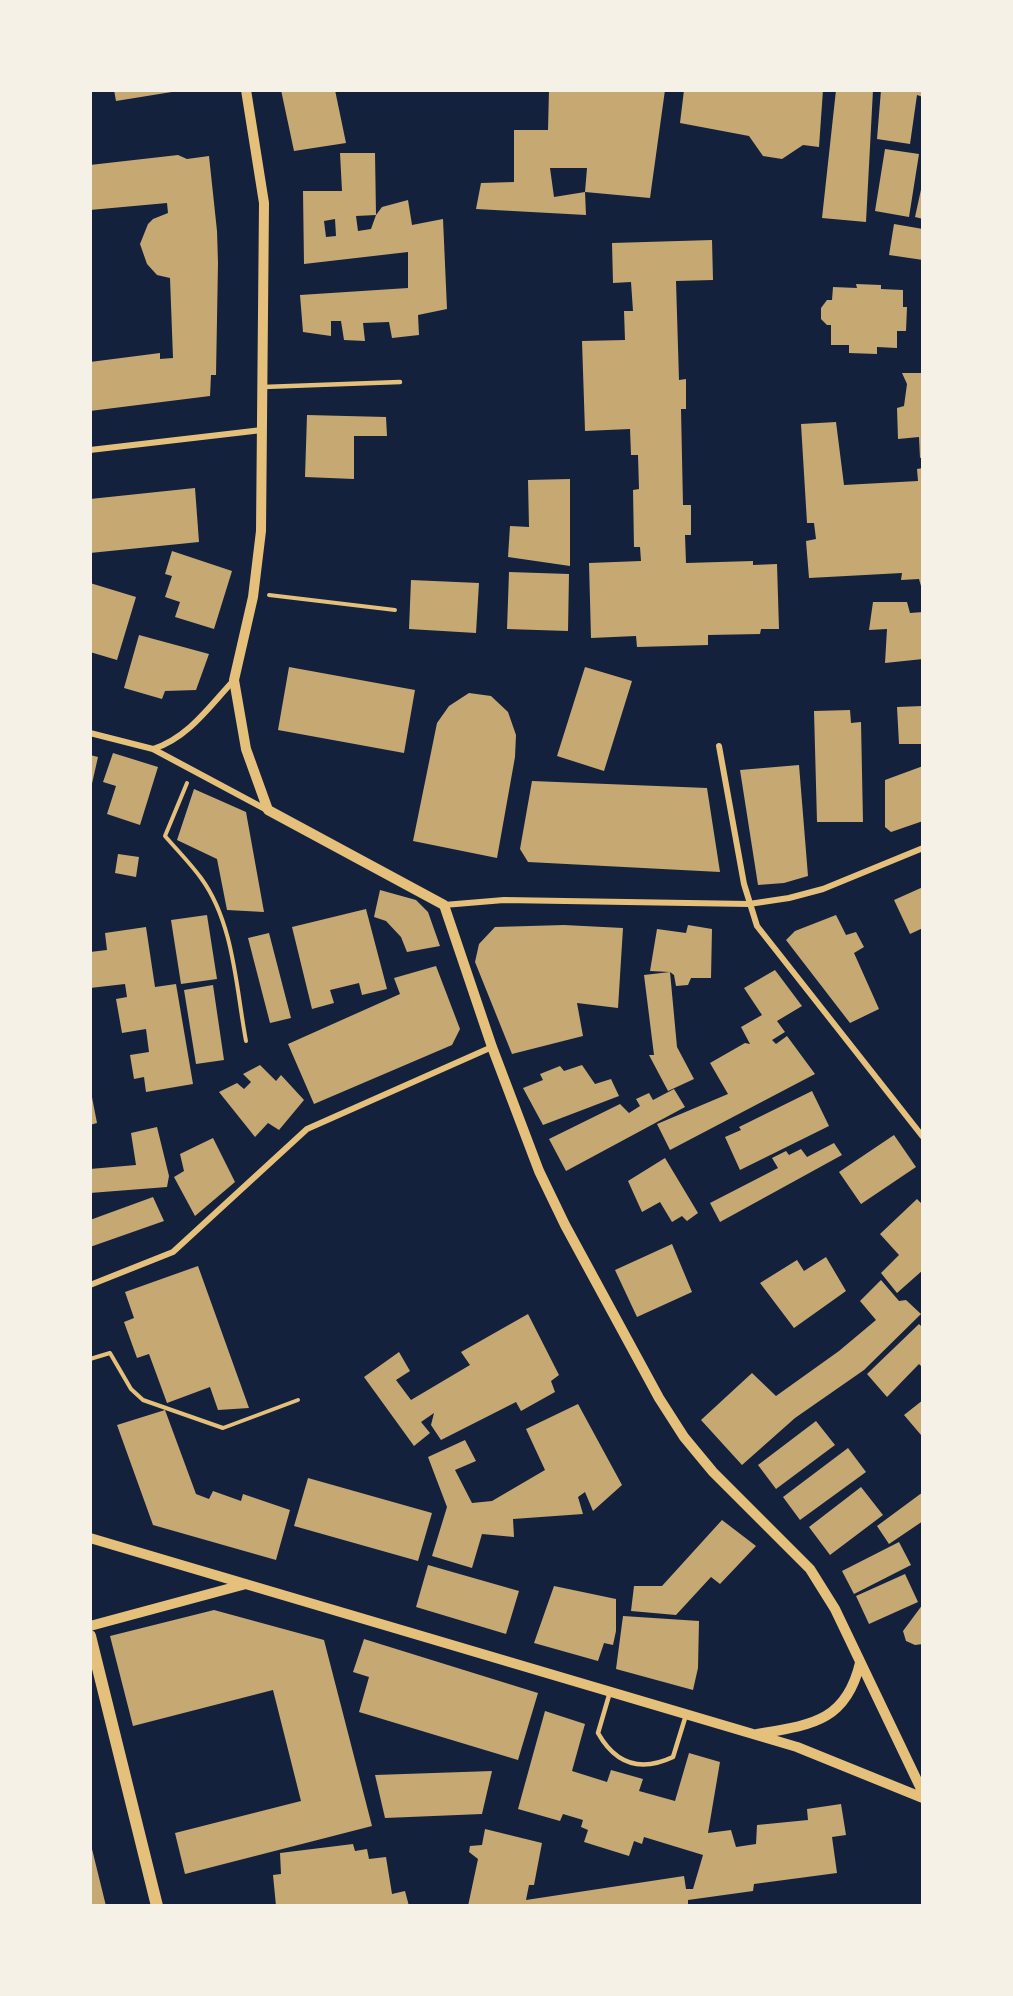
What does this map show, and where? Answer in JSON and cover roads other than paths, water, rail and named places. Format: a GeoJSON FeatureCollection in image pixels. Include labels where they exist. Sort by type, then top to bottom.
{"type":"FeatureCollection","features":[{"type":"Feature","properties":{"kind":"main road"},"geometry":{"type":"LineString","coordinates":[[90,1636],[157,1906]]}},
{"type":"Feature","properties":{"kind":"street"},"geometry":{"type":"LineString","coordinates":[[246,90],[264,203],[261,531],[254,593],[234,680],[246,749],[268,810]]}},
{"type":"Feature","properties":{"kind":"street"},"geometry":{"type":"LineString","coordinates":[[90,450],[262,430]]}},
{"type":"Feature","properties":{"kind":"street"},"geometry":{"type":"LineString","coordinates":[[153,749],[170,744],[184,734],[234,680]]}},
{"type":"Feature","properties":{"kind":"street"},"geometry":{"type":"LineString","coordinates":[[90,733],[153,749],[444,905],[504,900],[749,904],[789,898],[823,889],[923,848]]}},
{"type":"Feature","properties":{"kind":"street"},"geometry":{"type":"LineString","coordinates":[[720,746],[749,904],[761,932],[923,1137]]}},
{"type":"Feature","properties":{"kind":"street"},"geometry":{"type":"LineString","coordinates":[[444,905],[492,1047],[539,1171],[565,1225],[659,1398],[684,1437],[713,1472],[810,1569],[835,1609],[923,1792]]}},
{"type":"Feature","properties":{"kind":"street"},"geometry":{"type":"LineString","coordinates":[[90,1284],[173,1252],[307,1129],[492,1047]]}},
{"type":"Feature","properties":{"kind":"street"},"geometry":{"type":"LineString","coordinates":[[90,1538],[754,1734],[844,1764],[923,1798]]}},
{"type":"Feature","properties":{"kind":"street"},"geometry":{"type":"LineString","coordinates":[[90,1626],[247,1584]]}},
{"type":"Feature","properties":{"kind":"street"},"geometry":{"type":"LineString","coordinates":[[754,1734],[810,1723],[844,1703],[855,1687],[860,1663]]}},
{"type":"Feature","properties":{"kind":"lane"},"geometry":{"type":"LineString","coordinates":[[263,387],[400,382]]}},
{"type":"Feature","properties":{"kind":"lane"},"geometry":{"type":"LineString","coordinates":[[610,1692],[598,1733],[606,1748],[619,1758],[642,1766],[656,1765],[674,1757],[687,1715]]}}]}
